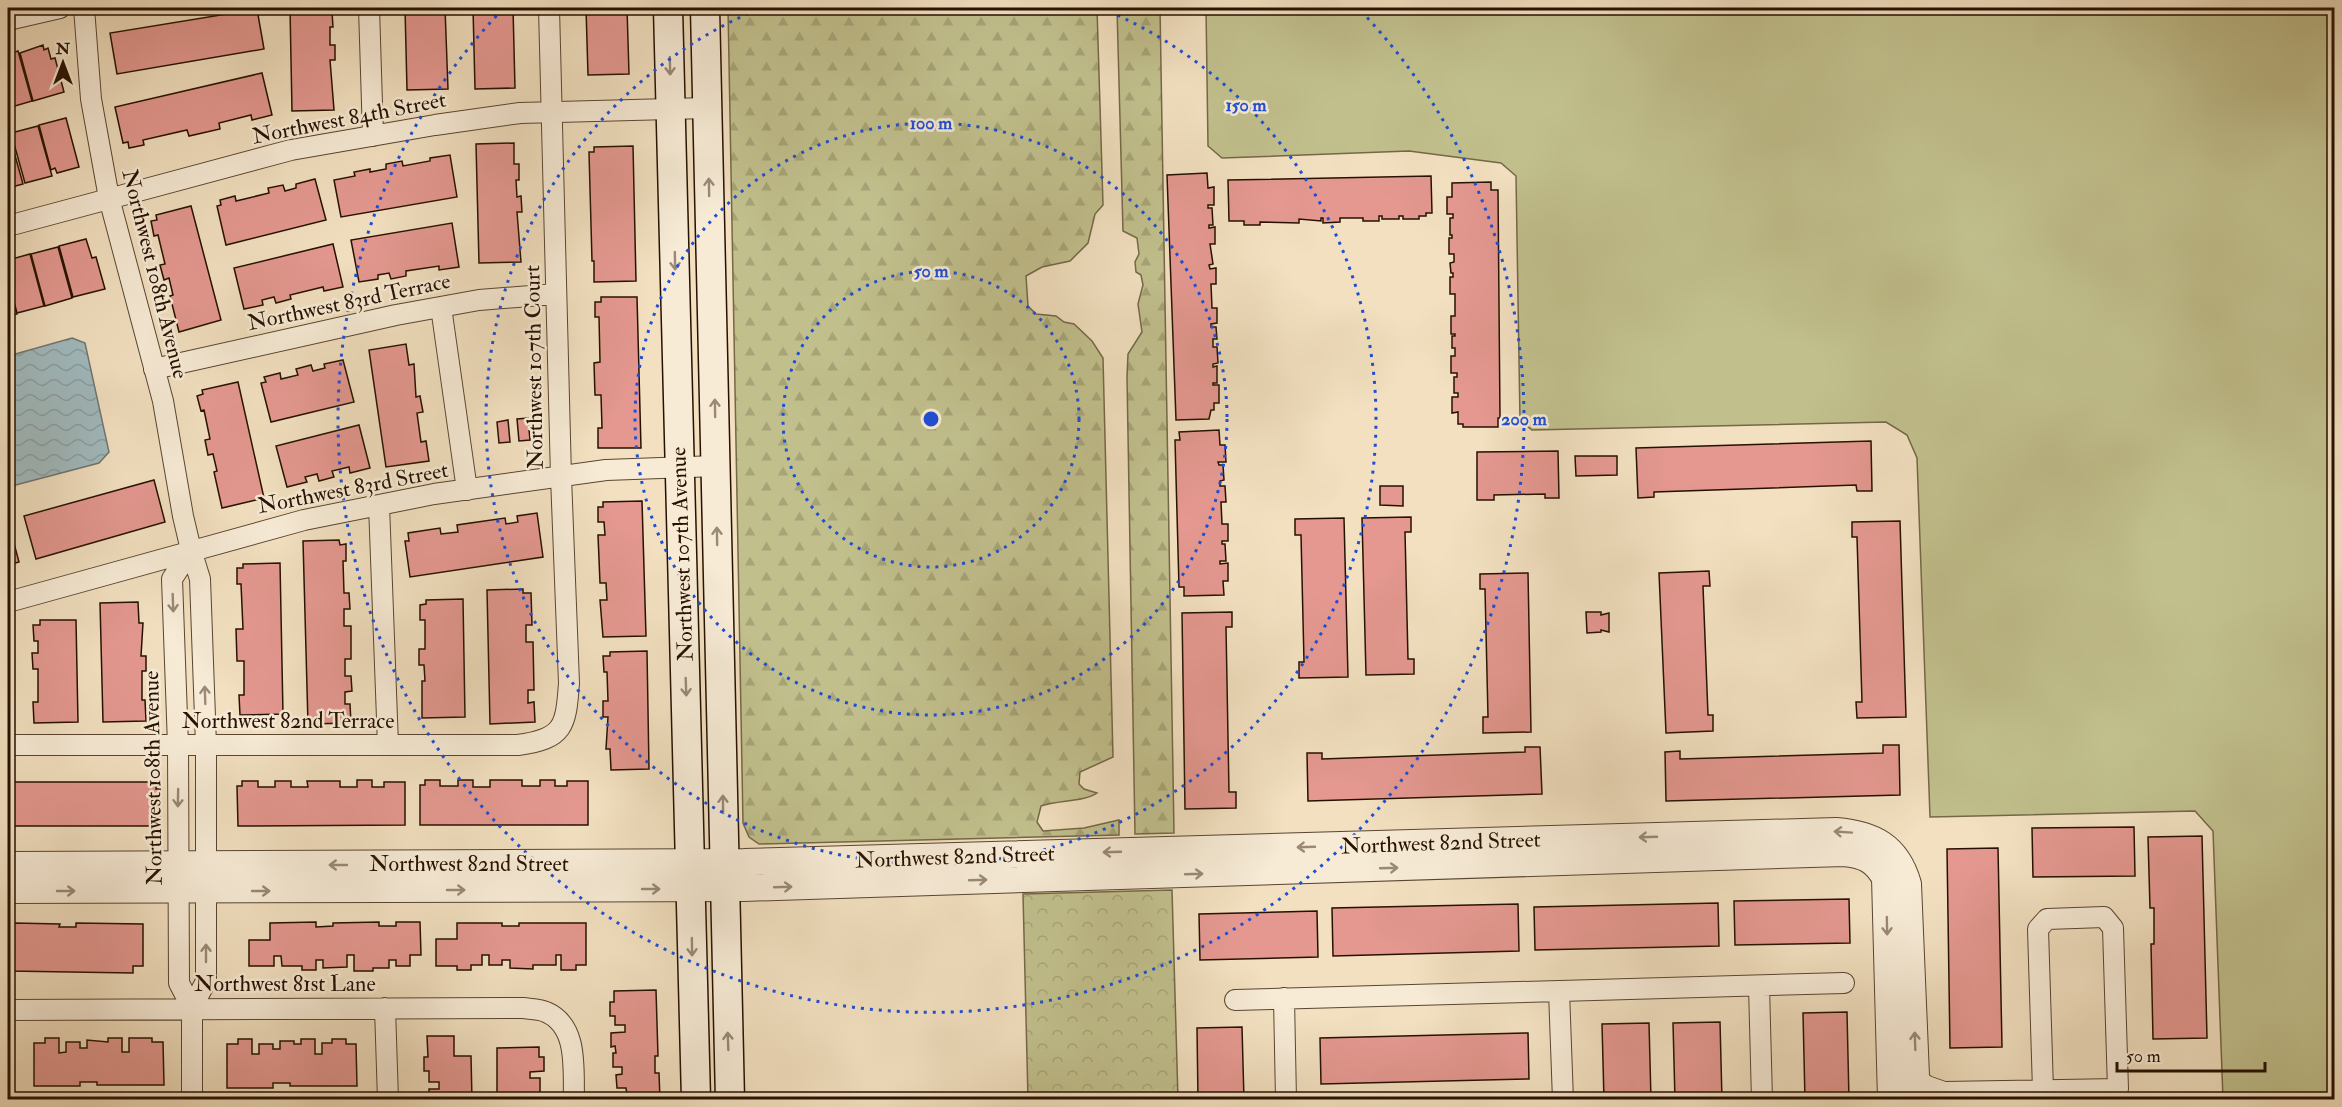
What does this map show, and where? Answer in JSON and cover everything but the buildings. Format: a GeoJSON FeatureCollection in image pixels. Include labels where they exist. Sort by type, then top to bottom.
{"type":"FeatureCollection","features":[{"type":"Feature","properties":{"kind":"main road","name":"Northwest 107th Avenue"},"geometry":{"type":"LineString","coordinates":[[668,8],[696,1100]]}},
{"type":"Feature","properties":{"kind":"main road","name":"Northwest 107th Avenue"},"geometry":{"type":"LineString","coordinates":[[705,8],[730,1100]]}},
{"type":"Feature","properties":{"kind":"street"},"geometry":{"type":"LineString","coordinates":[[8,20],[60,8]]}},
{"type":"Feature","properties":{"kind":"street","name":"Northwest 108th Avenue"},"geometry":{"type":"LineString","coordinates":[[84,8],[91,99],[109,198],[163,401],[191,550],[200,579],[206,745],[206,981],[192,1008],[192,1100]]}},
{"type":"Feature","properties":{"kind":"street"},"geometry":{"type":"LineString","coordinates":[[369,8],[373,136]]}},
{"type":"Feature","properties":{"kind":"street","name":"Northwest 107th Court"},"geometry":{"type":"LineString","coordinates":[[549,8],[561,477],[569,683],[563,725]]}},
{"type":"Feature","properties":{"kind":"street","name":"Northwest 84th Street"},"geometry":{"type":"LineString","coordinates":[[8,226],[291,150],[373,136],[520,113],[707,108]]}},
{"type":"Feature","properties":{"kind":"street","name":"Northwest 83rd Terrace"},"geometry":{"type":"LineString","coordinates":[[154,369],[441,307],[479,300],[556,294]]}},
{"type":"Feature","properties":{"kind":"street"},"geometry":{"type":"LineString","coordinates":[[441,307],[467,490]]}},
{"type":"Feature","properties":{"kind":"street","name":"Northwest 83rd Street"},"geometry":{"type":"LineString","coordinates":[[8,602],[304,520],[379,505],[467,490],[631,468],[716,466]]}},
{"type":"Feature","properties":{"kind":"street"},"geometry":{"type":"LineString","coordinates":[[379,505],[388,745]]}},
{"type":"Feature","properties":{"kind":"street","name":"Northwest 108th Avenue"},"geometry":{"type":"LineString","coordinates":[[191,550],[172,579],[178,745],[179,983],[192,1008]]}},
{"type":"Feature","properties":{"kind":"street","name":"Northwest 82nd Terrace"},"geometry":{"type":"LineString","coordinates":[[8,745],[518,745],[551,737],[563,725]]}},
{"type":"Feature","properties":{"kind":"street","name":"Northwest 82nd Street"},"geometry":{"type":"LineString","coordinates":[[8,891],[206,891],[724,875],[1844,853],[1860,855],[1873,861],[1888,862]]}},
{"type":"Feature","properties":{"kind":"street"},"geometry":{"type":"LineString","coordinates":[[1891,1100],[1885,878],[1888,862],[1904,869],[1910,903],[1916,1089],[1927,1086],[1944,1092],[2043,1095],[2118,1094],[2113,928],[2104,917],[2047,919],[2038,929],[2043,1095]]}},
{"type":"Feature","properties":{"kind":"street","name":"Northwest 82nd Street"},"geometry":{"type":"LineString","coordinates":[[8,865],[206,865],[691,876]]}},
{"type":"Feature","properties":{"kind":"street"},"geometry":{"type":"LineString","coordinates":[[1235,1000],[1844,983]]}},
{"type":"Feature","properties":{"kind":"street"},"geometry":{"type":"LineString","coordinates":[[1759,986],[1762,1100]]}},
{"type":"Feature","properties":{"kind":"street"},"geometry":{"type":"LineString","coordinates":[[1559,991],[1563,1100]]}},
{"type":"Feature","properties":{"kind":"street"},"geometry":{"type":"LineString","coordinates":[[1284,998],[1286,1100]]}},
{"type":"Feature","properties":{"kind":"street"},"geometry":{"type":"LineString","coordinates":[[385,1008],[388,1100]]}},
{"type":"Feature","properties":{"kind":"street","name":"Northwest 81st Lane"},"geometry":{"type":"LineString","coordinates":[[8,1010],[523,1008],[546,1011],[560,1021],[569,1033],[573,1055],[574,1100]]}},
{"type":"Feature","properties":{"kind":"green space"},"geometry":{"type":"Polygon","coordinates":[[[728,8],[1097,8],[1103,205],[1095,214],[1088,243],[1070,261],[1042,267],[1026,276],[1028,306],[1036,314],[1056,316],[1064,322],[1074,324],[1092,341],[1103,358],[1113,757],[1080,772],[1079,784],[1084,789],[1097,793],[1085,798],[1041,806],[1037,822],[1043,831],[1084,828],[1119,820],[1119,835],[759,844],[749,837],[743,823],[728,8]]]}},
{"type":"Feature","properties":{"kind":"green space"},"geometry":{"type":"Polygon","coordinates":[[[1117,8],[1160,8],[1174,833],[1135,834],[1127,377],[1128,354],[1142,332],[1138,304],[1143,285],[1141,275],[1136,272],[1135,262],[1139,254],[1137,238],[1123,231],[1117,8]]]}},
{"type":"Feature","properties":{"kind":"green space"},"geometry":{"type":"Polygon","coordinates":[[[1206,8],[2334,8],[2334,1099],[2223,1099],[2213,831],[2195,811],[1930,817],[1917,458],[1907,435],[1886,422],[1532,430],[1520,421],[1516,176],[1501,163],[1409,151],[1222,158],[1208,146],[1206,8]]]}},
{"type":"Feature","properties":{"kind":"green space"},"geometry":{"type":"Polygon","coordinates":[[[1172,890],[1178,1099],[1028,1099],[1023,894],[1172,890]]]}},
{"type":"Feature","properties":{"kind":"water"},"geometry":{"type":"Polygon","coordinates":[[[72,338],[85,343],[109,452],[99,463],[8,487],[8,356],[72,338]]]}}]}
